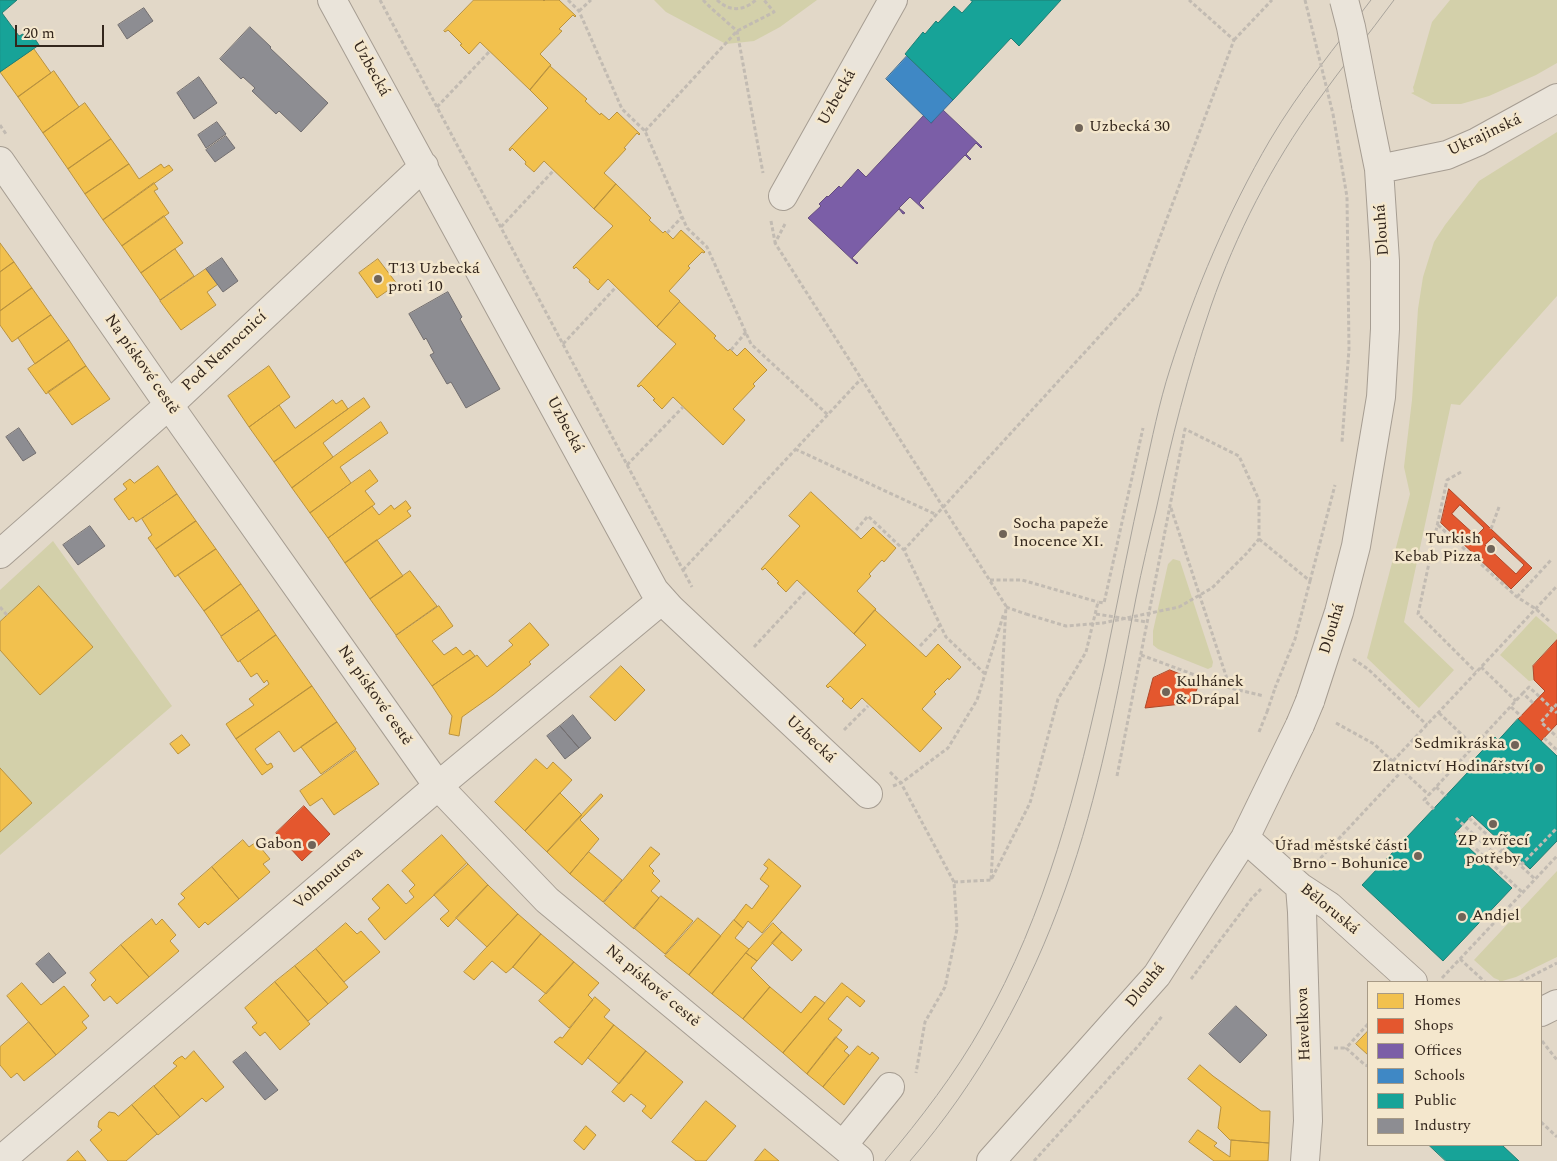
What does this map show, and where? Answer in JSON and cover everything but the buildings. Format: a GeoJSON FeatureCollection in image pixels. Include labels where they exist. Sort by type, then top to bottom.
{"type":"FeatureCollection","features":[{"type":"Feature","properties":{"kind":"street","name":"Uzbecká"},"geometry":{"type":"LineString","coordinates":[[332,0],[654,590],[662,600],[868,794]]}},
{"type":"Feature","properties":{"kind":"street","name":"Uzbecká"},"geometry":{"type":"LineString","coordinates":[[780,210],[893,0]]}},
{"type":"Feature","properties":{"kind":"street","name":"Dlouhá"},"geometry":{"type":"LineString","coordinates":[[991,1161],[1157,975],[1246,838],[1305,713],[1339,612],[1356,546],[1381,397],[1385,329],[1385,261],[1379,168],[1352,27],[1344,0]]}},
{"type":"Feature","properties":{"kind":"street","name":"Ukrajinská"},"geometry":{"type":"LineString","coordinates":[[1379,168],[1447,154],[1478,142],[1557,98]]}},
{"type":"Feature","properties":{"kind":"street","name":"Na pískové cestě"},"geometry":{"type":"LineString","coordinates":[[6,151],[169,405],[438,786],[547,900],[851,1152],[890,1087]]}},
{"type":"Feature","properties":{"kind":"street","name":"Pod Nemocnicí"},"geometry":{"type":"LineString","coordinates":[[0,554],[169,405],[424,166]]}},
{"type":"Feature","properties":{"kind":"street","name":"Vohnoutova"},"geometry":{"type":"LineString","coordinates":[[0,1161],[438,786],[662,600]]}},
{"type":"Feature","properties":{"kind":"street","name":"Běloruská"},"geometry":{"type":"LineString","coordinates":[[1246,838],[1307,876],[1329,906],[1412,981]]}},
{"type":"Feature","properties":{"kind":"street","name":"Havelkova"},"geometry":{"type":"LineString","coordinates":[[1304,1161],[1308,1121],[1302,912],[1307,876]]}},
{"type":"Feature","properties":{"kind":"street"},"geometry":{"type":"LineString","coordinates":[[1542,1012],[1557,1004]]}},
{"type":"Feature","properties":{"kind":"path"},"geometry":{"type":"LineString","coordinates":[[380,0],[696,593]]}},
{"type":"Feature","properties":{"kind":"path"},"geometry":{"type":"LineString","coordinates":[[568,0],[579,11],[622,109],[645,131],[687,228],[707,247],[751,344],[828,415]]}},
{"type":"Feature","properties":{"kind":"path"},"geometry":{"type":"LineString","coordinates":[[579,11],[591,0]]}},
{"type":"Feature","properties":{"kind":"path"},"geometry":{"type":"LineString","coordinates":[[703,0],[737,31],[763,176]]}},
{"type":"Feature","properties":{"kind":"path"},"geometry":{"type":"LineString","coordinates":[[717,0],[724,7],[734,9],[746,7],[756,0]]}},
{"type":"Feature","properties":{"kind":"path"},"geometry":{"type":"LineString","coordinates":[[645,131],[737,31],[774,12],[764,0]]}},
{"type":"Feature","properties":{"kind":"path"},"geometry":{"type":"LineString","coordinates":[[1189,0],[1234,40]]}},
{"type":"Feature","properties":{"kind":"path"},"geometry":{"type":"LineString","coordinates":[[904,550],[1139,293],[1234,40],[1272,0]]}},
{"type":"Feature","properties":{"kind":"path"},"geometry":{"type":"LineString","coordinates":[[1304,0],[1311,21],[1333,114],[1347,197],[1349,349],[1342,445]]}},
{"type":"Feature","properties":{"kind":"path"},"geometry":{"type":"LineString","coordinates":[[437,107],[489,52]]}},
{"type":"Feature","properties":{"kind":"path"},"geometry":{"type":"LineString","coordinates":[[0,125],[6,151]]}},
{"type":"Feature","properties":{"kind":"path"},"geometry":{"type":"LineString","coordinates":[[501,227],[554,170]]}},
{"type":"Feature","properties":{"kind":"path"},"geometry":{"type":"LineString","coordinates":[[775,243],[780,210]]}},
{"type":"Feature","properties":{"kind":"path"},"geometry":{"type":"LineString","coordinates":[[780,210],[775,243],[1006,606],[992,880]]}},
{"type":"Feature","properties":{"kind":"path"},"geometry":{"type":"LineString","coordinates":[[667,233],[682,217]]}},
{"type":"Feature","properties":{"kind":"path"},"geometry":{"type":"LineString","coordinates":[[563,344],[616,287]]}},
{"type":"Feature","properties":{"kind":"path"},"geometry":{"type":"LineString","coordinates":[[731,350],[746,332]]}},
{"type":"Feature","properties":{"kind":"path"},"geometry":{"type":"LineString","coordinates":[[683,570],[862,379]]}},
{"type":"Feature","properties":{"kind":"path"},"geometry":{"type":"LineString","coordinates":[[627,465],[683,407]]}},
{"type":"Feature","properties":{"kind":"path"},"geometry":{"type":"LineString","coordinates":[[990,580],[1022,580],[1104,603],[1143,428]]}},
{"type":"Feature","properties":{"kind":"path"},"geometry":{"type":"LineString","coordinates":[[1006,606],[1066,626],[1103,623],[1179,607],[1212,588],[1259,539],[1259,500],[1239,456],[1185,429],[1171,507],[1147,622],[1117,776]]}},
{"type":"Feature","properties":{"kind":"path"},"geometry":{"type":"LineString","coordinates":[[795,449],[937,515]]}},
{"type":"Feature","properties":{"kind":"path"},"geometry":{"type":"LineString","coordinates":[[1461,472],[1447,480],[1418,614],[1476,672]]}},
{"type":"Feature","properties":{"kind":"path"},"geometry":{"type":"LineString","coordinates":[[1258,732],[1295,638],[1336,482]]}},
{"type":"Feature","properties":{"kind":"path"},"geometry":{"type":"LineString","coordinates":[[1171,507],[1230,688]]}},
{"type":"Feature","properties":{"kind":"path"},"geometry":{"type":"LineString","coordinates":[[1491,528],[1499,507]]}},
{"type":"Feature","properties":{"kind":"path"},"geometry":{"type":"LineString","coordinates":[[856,530],[868,516],[904,550],[946,637],[986,674]]}},
{"type":"Feature","properties":{"kind":"path"},"geometry":{"type":"LineString","coordinates":[[1438,524],[1517,597],[1536,609],[1550,622]]}},
{"type":"Feature","properties":{"kind":"path"},"geometry":{"type":"LineString","coordinates":[[1259,539],[1310,581]]}},
{"type":"Feature","properties":{"kind":"path"},"geometry":{"type":"LineString","coordinates":[[1517,597],[1552,559]]}},
{"type":"Feature","properties":{"kind":"path"},"geometry":{"type":"LineString","coordinates":[[1393,762],[1557,586]]}},
{"type":"Feature","properties":{"kind":"path"},"geometry":{"type":"LineString","coordinates":[[747,641],[754,647],[806,591]]}},
{"type":"Feature","properties":{"kind":"path"},"geometry":{"type":"LineString","coordinates":[[992,880],[1030,803],[1058,699],[1086,652],[1098,602]]}},
{"type":"Feature","properties":{"kind":"path"},"geometry":{"type":"LineString","coordinates":[[0,606],[7,615]]}},
{"type":"Feature","properties":{"kind":"path"},"geometry":{"type":"LineString","coordinates":[[868,794],[901,783],[948,748],[977,700],[1006,606]]}},
{"type":"Feature","properties":{"kind":"path"},"geometry":{"type":"LineString","coordinates":[[1095,614],[1147,622]]}},
{"type":"Feature","properties":{"kind":"path"},"geometry":{"type":"LineString","coordinates":[[920,646],[940,624]]}},
{"type":"Feature","properties":{"kind":"path"},"geometry":{"type":"LineString","coordinates":[[1141,655],[1230,688],[1264,696]]}},
{"type":"Feature","properties":{"kind":"path"},"geometry":{"type":"LineString","coordinates":[[1353,659],[1368,668],[1428,725]]}},
{"type":"Feature","properties":{"kind":"path"},"geometry":{"type":"LineString","coordinates":[[1481,668],[1516,701]]}},
{"type":"Feature","properties":{"kind":"path"},"geometry":{"type":"LineString","coordinates":[[1434,809],[1424,800],[1428,794],[1529,687],[1557,713]]}},
{"type":"Feature","properties":{"kind":"path"},"geometry":{"type":"LineString","coordinates":[[1523,693],[1533,703]]}},
{"type":"Feature","properties":{"kind":"path"},"geometry":{"type":"LineString","coordinates":[[1557,704],[1541,722],[1557,737]]}},
{"type":"Feature","properties":{"kind":"path"},"geometry":{"type":"LineString","coordinates":[[838,724],[844,730],[868,706]]}},
{"type":"Feature","properties":{"kind":"path"},"geometry":{"type":"LineString","coordinates":[[1510,707],[1521,716]]}},
{"type":"Feature","properties":{"kind":"path"},"geometry":{"type":"LineString","coordinates":[[1439,713],[1474,746]]}},
{"type":"Feature","properties":{"kind":"path"},"geometry":{"type":"LineString","coordinates":[[1336,723],[1374,744],[1428,794]]}},
{"type":"Feature","properties":{"kind":"path"},"geometry":{"type":"LineString","coordinates":[[1544,738],[1557,750]]}},
{"type":"Feature","properties":{"kind":"path"},"geometry":{"type":"LineString","coordinates":[[887,770],[901,783],[954,882],[957,929],[945,987],[925,1022],[915,1077]]}},
{"type":"Feature","properties":{"kind":"path"},"geometry":{"type":"LineString","coordinates":[[1307,876],[1403,770]]}},
{"type":"Feature","properties":{"kind":"path"},"geometry":{"type":"LineString","coordinates":[[1436,787],[1446,796]]}},
{"type":"Feature","properties":{"kind":"path"},"geometry":{"type":"LineString","coordinates":[[1456,818],[1497,856]]}},
{"type":"Feature","properties":{"kind":"path"},"geometry":{"type":"LineString","coordinates":[[1469,818],[1535,879]]}},
{"type":"Feature","properties":{"kind":"path"},"geometry":{"type":"LineString","coordinates":[[1521,866],[1557,828]]}},
{"type":"Feature","properties":{"kind":"path"},"geometry":{"type":"LineString","coordinates":[[1457,831],[1506,880],[1523,892]]}},
{"type":"Feature","properties":{"kind":"path"},"geometry":{"type":"LineString","coordinates":[[1490,862],[1503,849]]}},
{"type":"Feature","properties":{"kind":"path"},"geometry":{"type":"LineString","coordinates":[[1440,981],[1557,856]]}},
{"type":"Feature","properties":{"kind":"path"},"geometry":{"type":"LineString","coordinates":[[954,882],[992,880]]}},
{"type":"Feature","properties":{"kind":"path"},"geometry":{"type":"LineString","coordinates":[[1186,986],[1252,898],[1266,885]]}},
{"type":"Feature","properties":{"kind":"path"},"geometry":{"type":"LineString","coordinates":[[1460,959],[1484,981]]}},
{"type":"Feature","properties":{"kind":"path"},"geometry":{"type":"LineString","coordinates":[[1522,981],[1557,963]]}},
{"type":"Feature","properties":{"kind":"path"},"geometry":{"type":"LineString","coordinates":[[1034,1161],[1139,1045],[1168,1008]]}},
{"type":"Feature","properties":{"kind":"path"},"geometry":{"type":"LineString","coordinates":[[1346,1048],[1367,1025]]}},
{"type":"Feature","properties":{"kind":"path"},"geometry":{"type":"LineString","coordinates":[[1542,1040],[1557,1060]]}},
{"type":"Feature","properties":{"kind":"path"},"geometry":{"type":"LineString","coordinates":[[1333,1048],[1346,1048],[1367,1066]]}},
{"type":"Feature","properties":{"kind":"path"},"geometry":{"type":"LineString","coordinates":[[1542,1123],[1557,1137]]}},
{"type":"Feature","properties":{"kind":"shaded area"},"geometry":{"type":"Polygon","coordinates":[[[654,0],[817,0],[780,27],[754,41],[726,44],[666,12],[654,0]]]}},
{"type":"Feature","properties":{"kind":"shaded area"},"geometry":{"type":"Polygon","coordinates":[[[1450,0],[1557,0],[1557,63],[1536,75],[1489,96],[1461,104],[1432,104],[1411,93],[1414,92],[1413,87],[1432,22],[1450,0]]]}},
{"type":"Feature","properties":{"kind":"shaded area"},"geometry":{"type":"Polygon","coordinates":[[[1557,132],[1557,296],[1460,405],[1451,404],[1404,622],[1454,670],[1419,708],[1367,658],[1410,494],[1404,467],[1412,400],[1418,309],[1423,277],[1434,242],[1479,181],[1557,132]]]}},
{"type":"Feature","properties":{"kind":"shaded area"},"geometry":{"type":"Polygon","coordinates":[[[53,541],[172,706],[0,855],[0,590],[53,541]]]}},
{"type":"Feature","properties":{"kind":"shaded area"},"geometry":{"type":"Polygon","coordinates":[[[1173,559],[1180,561],[1213,662],[1212,667],[1208,669],[1158,649],[1153,645],[1153,631],[1168,564],[1173,559]]]}},
{"type":"Feature","properties":{"kind":"shaded area"},"geometry":{"type":"Polygon","coordinates":[[[1536,616],[1557,634],[1557,640],[1533,665],[1534,680],[1529,681],[1500,655],[1536,616]]]}},
{"type":"Feature","properties":{"kind":"shaded area"},"geometry":{"type":"Polygon","coordinates":[[[1557,871],[1557,957],[1516,977],[1502,981],[1494,978],[1474,960],[1557,871]]]}},
{"type":"Feature","properties":{"kind":"tram line"},"geometry":{"type":"LineString","coordinates":[[885,1161],[912,1129],[972,1044],[1005,983],[1042,895],[1071,803],[1095,710],[1162,395],[1190,310],[1226,223],[1281,122],[1318,69],[1371,0]]}},
{"type":"Feature","properties":{"kind":"tram line"},"geometry":{"type":"LineString","coordinates":[[910,1161],[958,1099],[1000,1033],[1036,963],[1065,890],[1088,818],[1097,782],[1143,565],[1180,407],[1211,306],[1232,252],[1256,200],[1285,150],[1326,89],[1394,0]]}},
{"type":"Feature","properties":{"kind":"place","name":"Uzbecká 30"},"geometry":{"type":"Point","coordinates":[1079,128]}},
{"type":"Feature","properties":{"kind":"place","name":"T13 Uzbecká proti 10"},"geometry":{"type":"Point","coordinates":[378,279]}},
{"type":"Feature","properties":{"kind":"place","name":"Socha papeže Inocence XI."},"geometry":{"type":"Point","coordinates":[1003,534]}},
{"type":"Feature","properties":{"kind":"place","name":"Turkish Kebab Pizza"},"geometry":{"type":"Point","coordinates":[1491,549]}},
{"type":"Feature","properties":{"kind":"place","name":"Kulhánek & Drápal"},"geometry":{"type":"Point","coordinates":[1166,692]}},
{"type":"Feature","properties":{"kind":"place","name":"Sedmikráska"},"geometry":{"type":"Point","coordinates":[1515,745]}},
{"type":"Feature","properties":{"kind":"place","name":"Zlatnictví Hodinářství"},"geometry":{"type":"Point","coordinates":[1539,768]}},
{"type":"Feature","properties":{"kind":"place","name":"ZP zvířecí potřeby"},"geometry":{"type":"Point","coordinates":[1493,824]}},
{"type":"Feature","properties":{"kind":"place","name":"Gabon"},"geometry":{"type":"Point","coordinates":[312,845]}},
{"type":"Feature","properties":{"kind":"place","name":"Úřad městské části Brno - Bohunice"},"geometry":{"type":"Point","coordinates":[1418,856]}},
{"type":"Feature","properties":{"kind":"place","name":"Andjel"},"geometry":{"type":"Point","coordinates":[1462,917]}}]}
